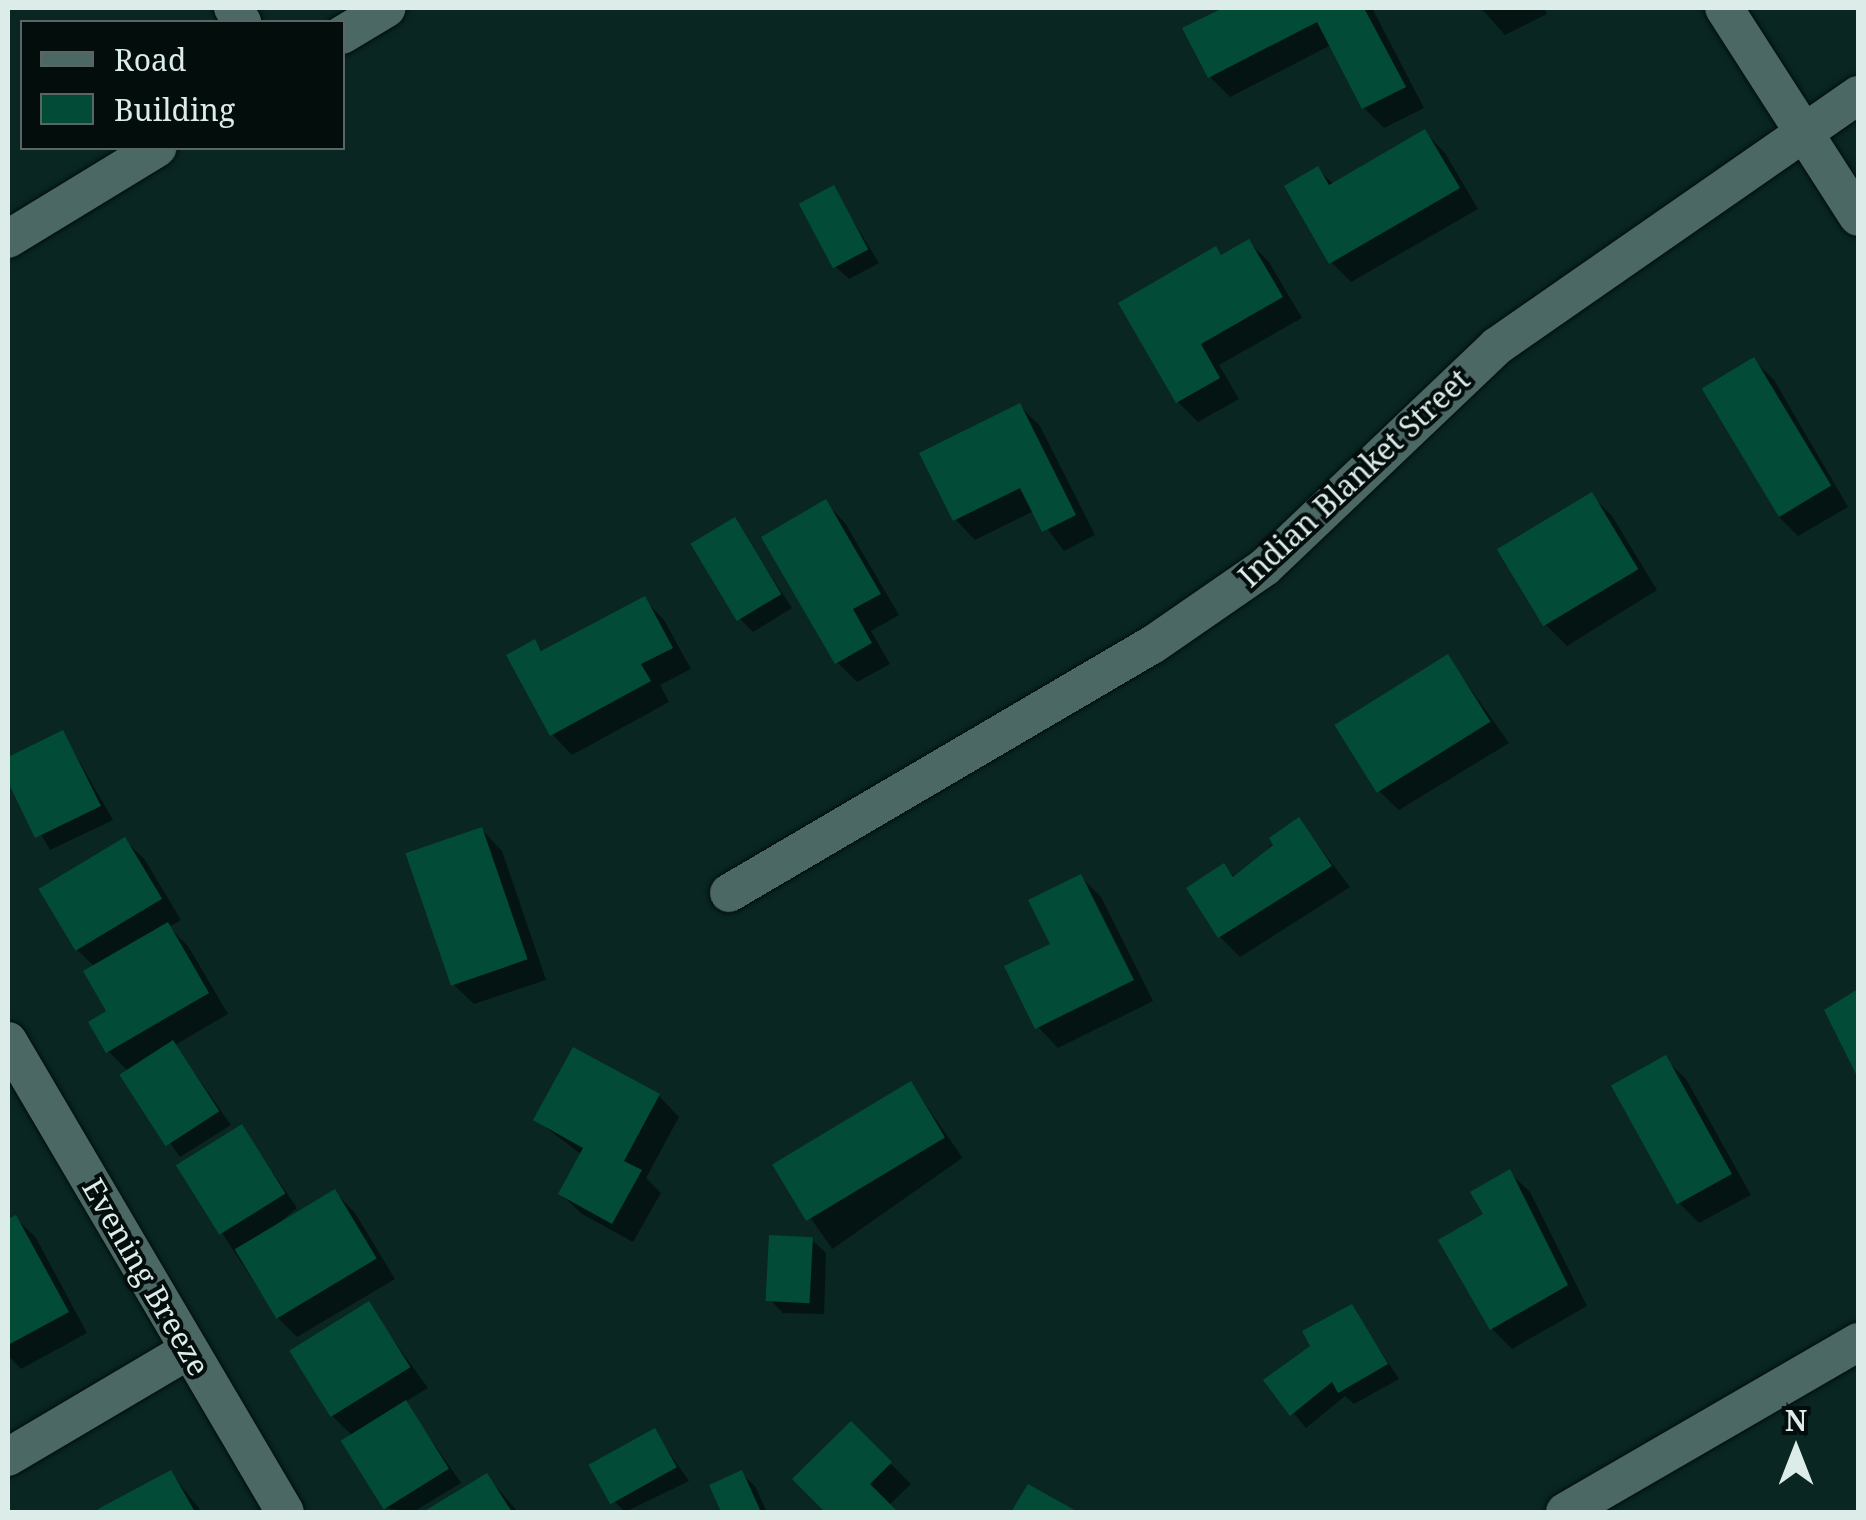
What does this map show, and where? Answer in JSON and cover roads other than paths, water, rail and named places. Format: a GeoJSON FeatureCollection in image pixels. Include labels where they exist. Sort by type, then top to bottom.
{"type":"FeatureCollection","features":[{"type":"Feature","properties":{"kind":"street"},"geometry":{"type":"LineString","coordinates":[[345,32],[387,8]]}},
{"type":"Feature","properties":{"kind":"street"},"geometry":{"type":"LineString","coordinates":[[1724,8],[1807,130],[1846,165],[1858,217]]}},
{"type":"Feature","properties":{"kind":"street","name":"Indian Blanket Street"},"geometry":{"type":"LineString","coordinates":[[729,893],[1152,645],[1265,568],[1497,346],[1858,95]]}},
{"type":"Feature","properties":{"kind":"street"},"geometry":{"type":"LineString","coordinates":[[8,238],[154,150]]}},
{"type":"Feature","properties":{"kind":"street","name":"Evening Breeze"},"geometry":{"type":"LineString","coordinates":[[8,1041],[285,1512]]}},
{"type":"Feature","properties":{"kind":"street"},"geometry":{"type":"LineString","coordinates":[[1565,1512],[1858,1342]]}},
{"type":"Feature","properties":{"kind":"street"},"geometry":{"type":"LineString","coordinates":[[8,1458],[189,1350]]}}]}
